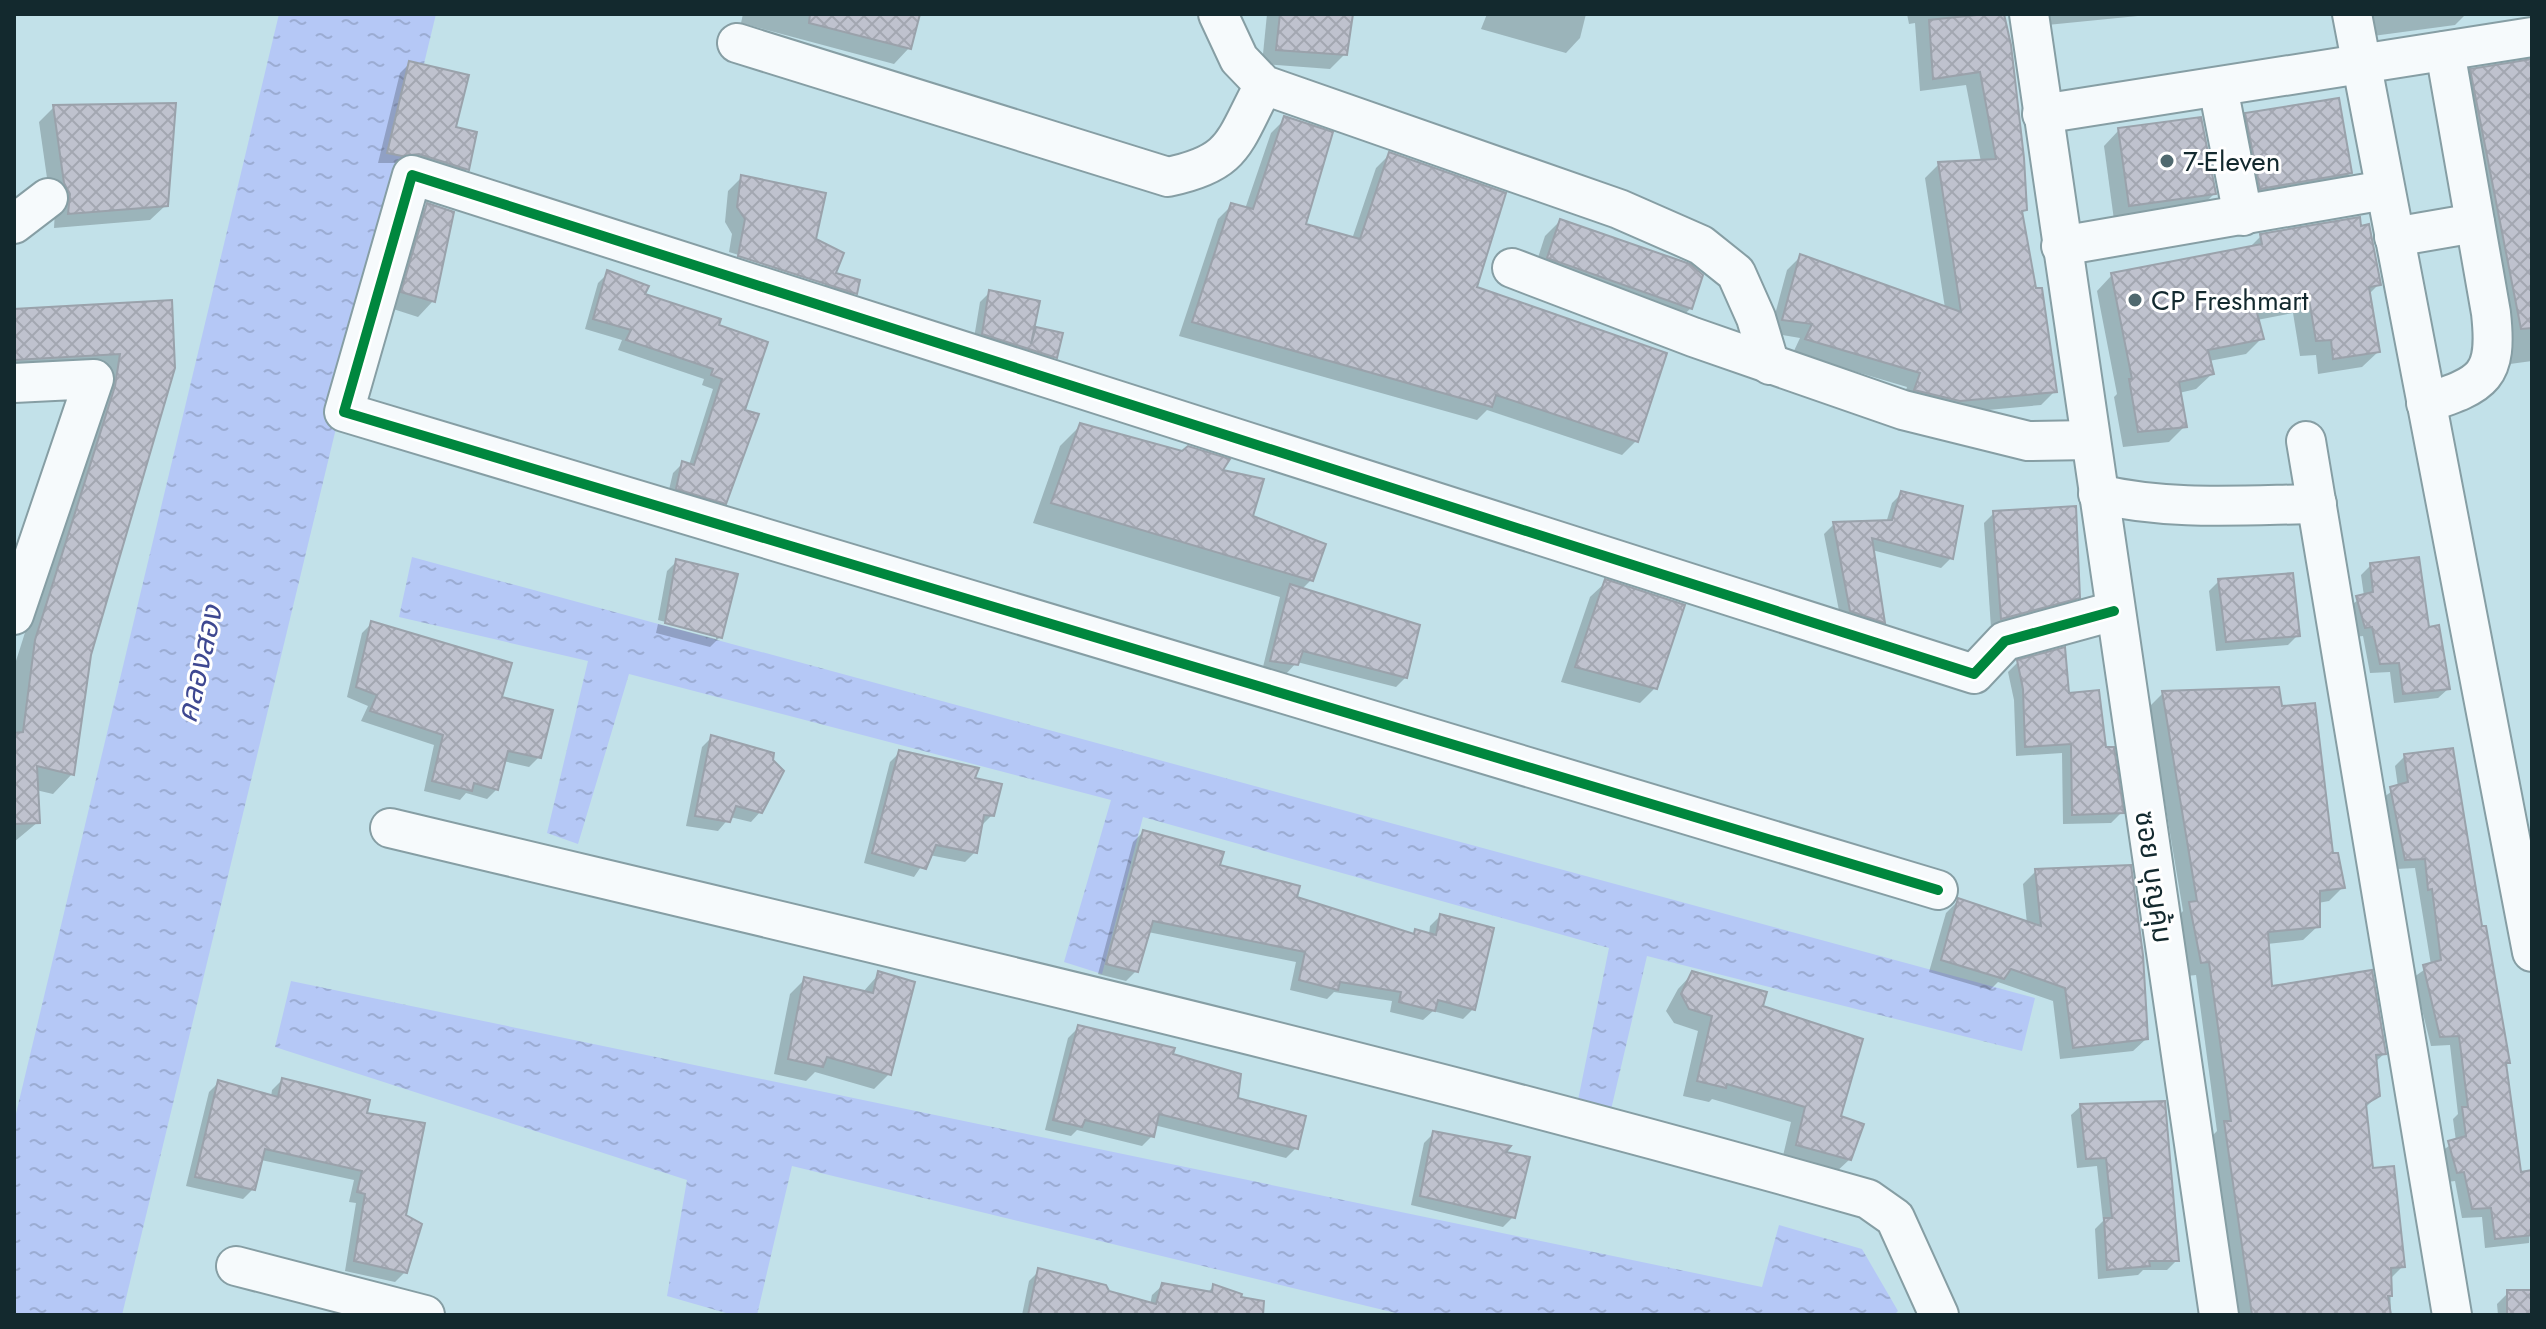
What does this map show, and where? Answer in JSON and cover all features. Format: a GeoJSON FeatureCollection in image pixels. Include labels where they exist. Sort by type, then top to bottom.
{"type":"FeatureCollection","features":[{"type":"Feature","properties":{"kind":"street"},"geometry":{"type":"LineString","coordinates":[[1218,14],[1239,59],[1264,85],[1619,209],[1701,245],[1736,273],[1756,318],[1770,365]]}},
{"type":"Feature","properties":{"kind":"street","name":"ซอย บุญคุ้ม"},"geometry":{"type":"LineString","coordinates":[[2029,14],[2219,1315]]}},
{"type":"Feature","properties":{"kind":"street"},"geometry":{"type":"LineString","coordinates":[[2352,14],[2532,952]]}},
{"type":"Feature","properties":{"kind":"street"},"geometry":{"type":"LineString","coordinates":[[2042,114],[2532,37]]}},
{"type":"Feature","properties":{"kind":"street"},"geometry":{"type":"LineString","coordinates":[[737,43],[1168,177],[1203,170],[1227,154],[1264,85]]}},
{"type":"Feature","properties":{"kind":"street"},"geometry":{"type":"LineString","coordinates":[[2426,403],[2469,389],[2482,379],[2492,360],[2492,327],[2445,51]]}},
{"type":"Feature","properties":{"kind":"street"},"geometry":{"type":"LineString","coordinates":[[2218,87],[2243,216]]}},
{"type":"Feature","properties":{"kind":"street"},"geometry":{"type":"LineString","coordinates":[[1938,890],[344,412],[412,175],[1974,674],[2005,641],[2114,611]]}},
{"type":"Feature","properties":{"kind":"street"},"geometry":{"type":"LineString","coordinates":[[2061,246],[2385,190]]}},
{"type":"Feature","properties":{"kind":"street"},"geometry":{"type":"LineString","coordinates":[[14,224],[48,198]]}},
{"type":"Feature","properties":{"kind":"street"},"geometry":{"type":"LineString","coordinates":[[2394,237],[2475,223]]}},
{"type":"Feature","properties":{"kind":"street"},"geometry":{"type":"LineString","coordinates":[[1512,268],[1770,365],[1971,429],[2028,441],[2090,440]]}},
{"type":"Feature","properties":{"kind":"street"},"geometry":{"type":"LineString","coordinates":[[14,383],[94,379],[26,544],[14,615]]}},
{"type":"Feature","properties":{"kind":"street"},"geometry":{"type":"LineString","coordinates":[[2306,441],[2452,1315]]}},
{"type":"Feature","properties":{"kind":"street"},"geometry":{"type":"LineString","coordinates":[[2098,494],[2140,504],[2170,506],[2317,504]]}},
{"type":"Feature","properties":{"kind":"street"},"geometry":{"type":"LineString","coordinates":[[390,828],[1128,1004],[1573,1115],[1868,1199],[1895,1218],[1939,1315]]}},
{"type":"Feature","properties":{"kind":"street"},"geometry":{"type":"LineString","coordinates":[[236,1266],[425,1315]]}},
{"type":"Feature","properties":{"kind":"water","name":"คลองสอง"},"geometry":{"type":"Polygon","coordinates":[[[279,14],[436,14],[122,1315],[14,1315],[14,1122],[279,14]]]}},
{"type":"Feature","properties":{"kind":"water"},"geometry":{"type":"Polygon","coordinates":[[[412,557],[2035,998],[2022,1051],[1647,956],[1610,1114],[1577,1105],[1609,948],[1143,817],[1102,974],[1064,962],[1111,800],[629,674],[578,844],[547,833],[588,661],[399,617],[412,557]]]}},
{"type":"Feature","properties":{"kind":"water"},"geometry":{"type":"Polygon","coordinates":[[[291,981],[1762,1287],[1779,1225],[1862,1249],[1898,1311],[1894,1315],[1404,1315],[792,1166],[757,1315],[733,1315],[667,1296],[687,1180],[275,1047],[291,981]]]}},
{"type":"Feature","properties":{"kind":"building"},"geometry":{"type":"Polygon","coordinates":[[[810,14],[920,14],[911,49],[809,23],[810,14]]]}},
{"type":"Feature","properties":{"kind":"building"},"geometry":{"type":"Polygon","coordinates":[[[1280,14],[1353,14],[1347,55],[1276,50],[1280,14]]]}},
{"type":"Feature","properties":{"kind":"building"},"geometry":{"type":"Polygon","coordinates":[[[2004,14],[2011,45],[2024,158],[2027,210],[2022,211],[2036,288],[2042,288],[2057,392],[1960,401],[1914,390],[1920,373],[1805,339],[1812,324],[1782,320],[1800,254],[1961,312],[1938,162],[1996,159],[1980,72],[1933,79],[1929,20],[2004,14]]]}},
{"type":"Feature","properties":{"kind":"building"},"geometry":{"type":"Polygon","coordinates":[[[2532,59],[2532,328],[2521,329],[2470,69],[2532,59]]]}},
{"type":"Feature","properties":{"kind":"building"},"geometry":{"type":"Polygon","coordinates":[[[409,61],[469,75],[456,127],[477,132],[469,170],[419,154],[402,156],[387,153],[409,61]]]}},
{"type":"Feature","properties":{"kind":"building"},"geometry":{"type":"Polygon","coordinates":[[[2339,98],[2352,173],[2260,189],[2245,113],[2339,98]]]}},
{"type":"Feature","properties":{"kind":"building"},"geometry":{"type":"Polygon","coordinates":[[[176,103],[168,206],[68,214],[70,194],[64,183],[53,105],[176,103]]]}},
{"type":"Feature","properties":{"kind":"building"},"geometry":{"type":"Polygon","coordinates":[[[1284,116],[1333,132],[1306,224],[1360,239],[1389,152],[1506,193],[1477,287],[1667,353],[1638,442],[1496,395],[1492,407],[1192,322],[1231,203],[1253,209],[1284,116]]]}},
{"type":"Feature","properties":{"kind":"building","name":"7-Eleven"},"geometry":{"type":"Polygon","coordinates":[[[2201,117],[2216,194],[2129,206],[2118,128],[2201,117]]]}},
{"type":"Feature","properties":{"kind":"building"},"geometry":{"type":"Polygon","coordinates":[[[741,175],[826,193],[816,239],[844,253],[836,273],[860,280],[857,294],[738,256],[745,219],[737,207],[741,175]]]}},
{"type":"Feature","properties":{"kind":"building"},"geometry":{"type":"Polygon","coordinates":[[[427,203],[454,212],[435,302],[401,292],[427,203]]]}},
{"type":"Feature","properties":{"kind":"building"},"geometry":{"type":"Polygon","coordinates":[[[2360,217],[2361,226],[2369,224],[2381,285],[2369,287],[2380,352],[2333,359],[2331,340],[2316,341],[2309,299],[2256,309],[2264,339],[2208,350],[2214,374],[2179,382],[2187,427],[2138,432],[2129,379],[2132,379],[2111,273],[2262,244],[2260,234],[2360,217]]]}},
{"type":"Feature","properties":{"kind":"building"},"geometry":{"type":"Polygon","coordinates":[[[1560,219],[1690,264],[1703,275],[1692,309],[1547,258],[1560,219]]]}},
{"type":"Feature","properties":{"kind":"building"},"geometry":{"type":"Polygon","coordinates":[[[607,270],[649,286],[645,294],[721,319],[719,325],[768,342],[745,410],[759,414],[726,504],[676,489],[682,461],[694,465],[722,379],[711,375],[713,369],[626,340],[631,330],[593,319],[607,270]]]}},
{"type":"Feature","properties":{"kind":"building"},"geometry":{"type":"Polygon","coordinates":[[[989,290],[1040,301],[1031,344],[1036,327],[1063,333],[1057,358],[982,334],[989,290]]]}},
{"type":"Feature","properties":{"kind":"building"},"geometry":{"type":"Polygon","coordinates":[[[172,300],[175,368],[91,655],[74,775],[37,766],[40,823],[14,824],[14,733],[23,732],[35,640],[115,386],[120,354],[14,360],[14,309],[172,300]]]}},
{"type":"Feature","properties":{"kind":"building"},"geometry":{"type":"Polygon","coordinates":[[[1080,423],[1182,451],[1188,446],[1230,459],[1223,470],[1264,479],[1253,516],[1326,544],[1313,581],[1051,503],[1080,423]]]}},
{"type":"Feature","properties":{"kind":"building"},"geometry":{"type":"Polygon","coordinates":[[[1901,491],[1963,506],[1953,559],[1872,538],[1885,623],[1850,611],[1833,522],[1892,520],[1901,491]]]}},
{"type":"Feature","properties":{"kind":"building"},"geometry":{"type":"Polygon","coordinates":[[[2076,506],[2080,598],[2001,619],[1993,511],[2076,506]]]}},
{"type":"Feature","properties":{"kind":"building"},"geometry":{"type":"Polygon","coordinates":[[[2419,557],[2429,627],[2439,625],[2450,689],[2403,694],[2399,663],[2380,664],[2372,627],[2365,628],[2356,596],[2373,592],[2370,563],[2419,557]]]}},
{"type":"Feature","properties":{"kind":"building"},"geometry":{"type":"Polygon","coordinates":[[[676,559],[738,574],[722,638],[665,623],[676,559]]]}},
{"type":"Feature","properties":{"kind":"building"},"geometry":{"type":"Polygon","coordinates":[[[2293,573],[2300,636],[2226,642],[2218,579],[2293,573]]]}},
{"type":"Feature","properties":{"kind":"building"},"geometry":{"type":"Polygon","coordinates":[[[1605,579],[1685,605],[1657,689],[1575,667],[1605,579]]]}},
{"type":"Feature","properties":{"kind":"building"},"geometry":{"type":"Polygon","coordinates":[[[1290,584],[1420,625],[1407,678],[1303,651],[1298,665],[1270,661],[1290,584]]]}},
{"type":"Feature","properties":{"kind":"building"},"geometry":{"type":"Polygon","coordinates":[[[371,621],[512,663],[502,697],[553,710],[541,758],[508,751],[498,790],[474,783],[472,791],[432,781],[443,735],[370,711],[377,695],[356,687],[371,621]]]}},
{"type":"Feature","properties":{"kind":"building"},"geometry":{"type":"Polygon","coordinates":[[[2065,647],[2069,693],[2099,690],[2106,747],[2114,747],[2124,813],[2072,815],[2071,744],[2025,747],[2023,689],[2017,660],[2065,647]]]}},
{"type":"Feature","properties":{"kind":"building"},"geometry":{"type":"Polygon","coordinates":[[[2279,687],[2282,706],[2315,703],[2333,853],[2338,853],[2345,888],[2320,891],[2320,927],[2268,932],[2272,986],[2372,970],[2386,1054],[2376,1055],[2380,1096],[2366,1104],[2373,1168],[2394,1166],[2405,1267],[2391,1268],[2392,1296],[2388,1296],[2391,1315],[2252,1315],[2224,1121],[2231,1121],[2209,962],[2201,963],[2189,902],[2197,901],[2162,691],[2279,687]]]}},
{"type":"Feature","properties":{"kind":"building"},"geometry":{"type":"Polygon","coordinates":[[[711,735],[774,753],[773,760],[784,771],[762,813],[736,806],[730,822],[695,816],[711,735]]]}},
{"type":"Feature","properties":{"kind":"building"},"geometry":{"type":"Polygon","coordinates":[[[2453,748],[2482,926],[2486,926],[2510,1063],[2506,1063],[2521,1172],[2532,1170],[2532,1235],[2495,1239],[2491,1208],[2472,1209],[2464,1172],[2457,1173],[2448,1141],[2466,1136],[2462,1107],[2468,1107],[2459,1036],[2440,1037],[2423,965],[2441,960],[2432,889],[2428,890],[2425,859],[2405,860],[2390,787],[2408,782],[2404,754],[2453,748]]]}},
{"type":"Feature","properties":{"kind":"building"},"geometry":{"type":"Polygon","coordinates":[[[899,750],[979,768],[975,778],[1002,784],[994,816],[984,815],[977,853],[936,845],[926,869],[872,853],[899,750]]]}},
{"type":"Feature","properties":{"kind":"building"},"geometry":{"type":"Polygon","coordinates":[[[1143,830],[1224,852],[1220,865],[1300,886],[1297,897],[1414,934],[1415,929],[1436,935],[1440,914],[1494,928],[1475,1010],[1438,1000],[1435,1011],[1399,1002],[1401,992],[1340,982],[1338,990],[1299,980],[1305,952],[1153,921],[1138,972],[1106,964],[1143,830]]]}},
{"type":"Feature","properties":{"kind":"building"},"geometry":{"type":"Polygon","coordinates":[[[2131,865],[2143,955],[2148,1039],[2073,1048],[2065,988],[2011,969],[2004,979],[1941,960],[1958,898],[2041,926],[2035,869],[2131,865]]]}},
{"type":"Feature","properties":{"kind":"building"},"geometry":{"type":"Polygon","coordinates":[[[878,971],[915,982],[891,1075],[827,1057],[823,1067],[788,1059],[804,977],[873,993],[878,971]]]}},
{"type":"Feature","properties":{"kind":"building"},"geometry":{"type":"Polygon","coordinates":[[[1692,971],[1767,992],[1763,1006],[1863,1039],[1841,1116],[1864,1124],[1851,1160],[1796,1145],[1805,1107],[1727,1084],[1726,1088],[1697,1081],[1712,1016],[1689,1009],[1681,994],[1692,971]]]}},
{"type":"Feature","properties":{"kind":"building"},"geometry":{"type":"Polygon","coordinates":[[[1078,1025],[1175,1048],[1173,1054],[1241,1074],[1238,1098],[1306,1116],[1298,1149],[1159,1114],[1154,1137],[1085,1120],[1082,1127],[1053,1120],[1078,1025]]]}},
{"type":"Feature","properties":{"kind":"building"},"geometry":{"type":"Polygon","coordinates":[[[282,1078],[370,1100],[367,1113],[425,1123],[406,1215],[422,1224],[407,1273],[354,1261],[365,1194],[357,1192],[362,1171],[265,1149],[255,1190],[195,1177],[218,1080],[278,1097],[282,1078]]]}},
{"type":"Feature","properties":{"kind":"building"},"geometry":{"type":"Polygon","coordinates":[[[2165,1101],[2179,1261],[2149,1261],[2150,1266],[2107,1270],[2104,1218],[2112,1218],[2106,1158],[2086,1159],[2080,1104],[2165,1101]]]}},
{"type":"Feature","properties":{"kind":"building"},"geometry":{"type":"Polygon","coordinates":[[[1433,1131],[1511,1146],[1506,1152],[1530,1157],[1515,1218],[1420,1196],[1433,1131]]]}},
{"type":"Feature","properties":{"kind":"building"},"geometry":{"type":"Polygon","coordinates":[[[1038,1268],[1106,1285],[1109,1291],[1156,1304],[1162,1283],[1212,1292],[1213,1284],[1242,1294],[1241,1297],[1264,1301],[1263,1315],[1028,1315],[1038,1268]]]}},
{"type":"Feature","properties":{"kind":"building"},"geometry":{"type":"Polygon","coordinates":[[[2507,1290],[2531,1290],[2532,1314],[2507,1315],[2507,1290]]]}},
{"type":"Feature","properties":{"kind":"cycle path"},"geometry":{"type":"LineString","coordinates":[[1938,890],[344,412],[412,175],[1974,674],[2005,641],[2114,611]]}},
{"type":"Feature","properties":{"kind":"place","name":"7-Eleven"},"geometry":{"type":"Point","coordinates":[2167,161]}},
{"type":"Feature","properties":{"kind":"place","name":"CP Freshmart"},"geometry":{"type":"Point","coordinates":[2135,300]}}]}
